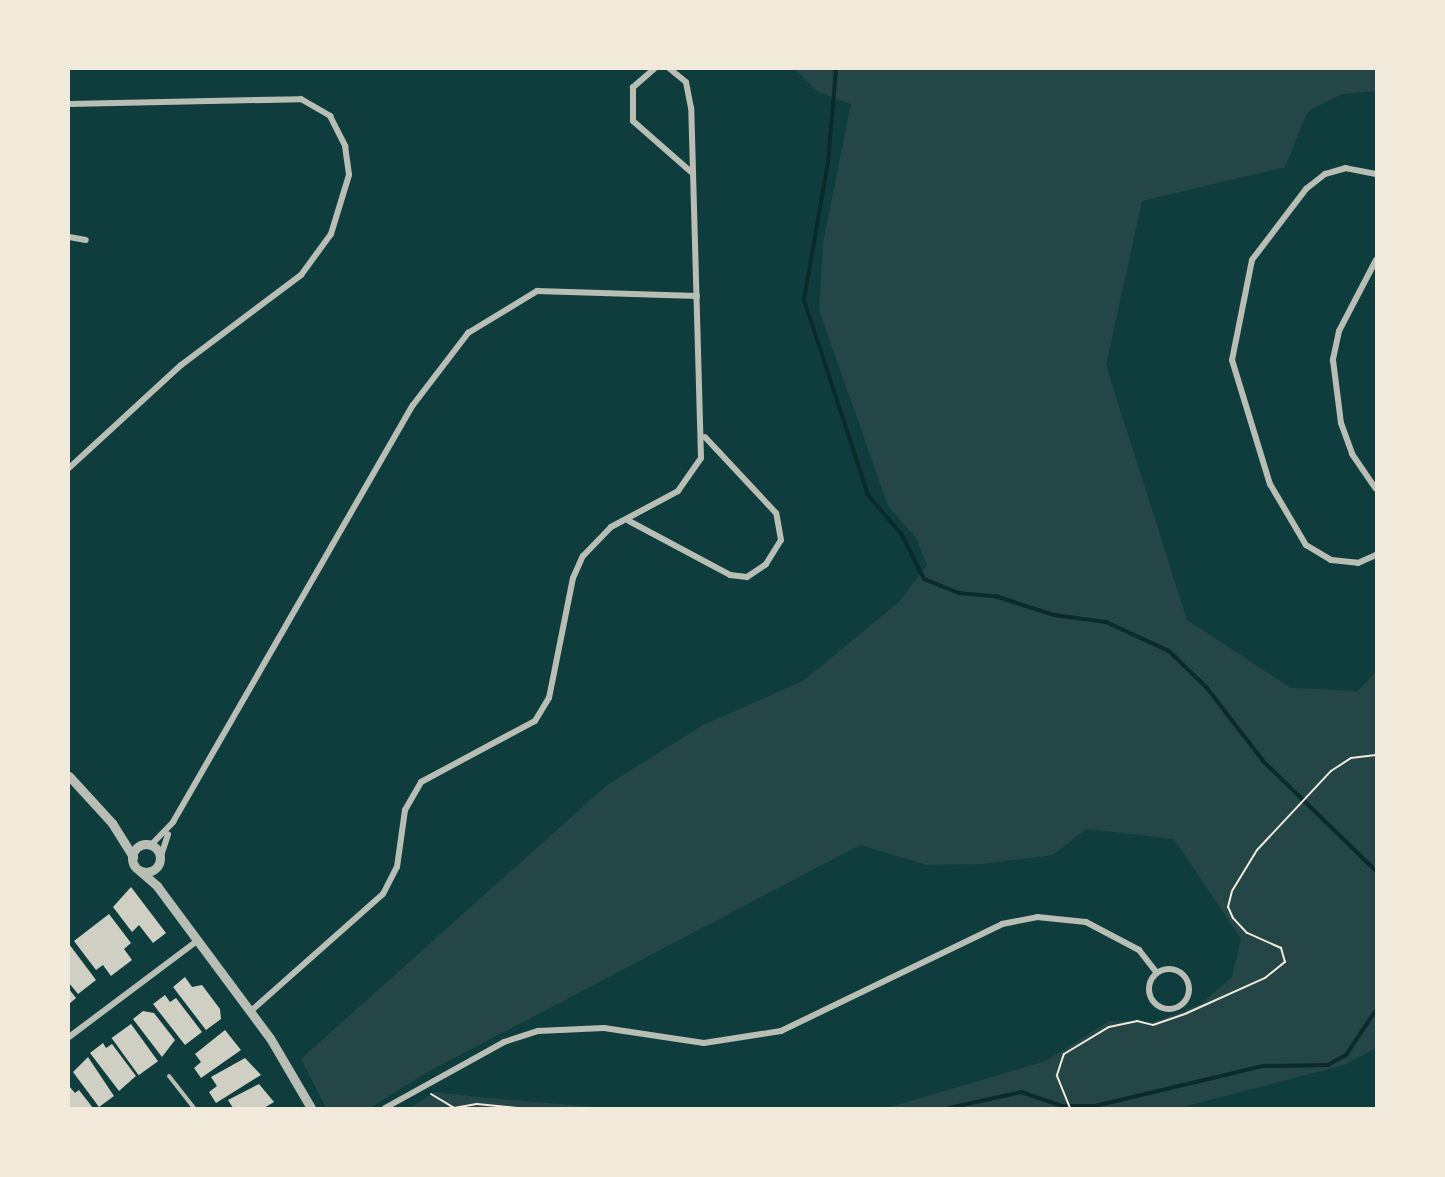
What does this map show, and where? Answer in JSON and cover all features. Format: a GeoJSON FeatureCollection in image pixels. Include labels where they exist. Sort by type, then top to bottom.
{"type":"FeatureCollection","features":[{"type":"Feature","properties":{"kind":"street"},"geometry":{"type":"LineString","coordinates":[[654,69],[633,87],[633,121],[691,172]]}},
{"type":"Feature","properties":{"kind":"street"},"geometry":{"type":"LineString","coordinates":[[251,1011],[383,894],[397,867],[405,810],[421,782],[522,730],[543,710],[580,563],[611,527],[629,521],[682,486],[701,458],[705,437],[691,172],[690,97],[682,75],[670,69]]}},
{"type":"Feature","properties":{"kind":"street"},"geometry":{"type":"LineString","coordinates":[[69,104],[301,99],[330,116],[345,146],[349,175],[331,234],[301,275],[182,365],[69,468]]}},
{"type":"Feature","properties":{"kind":"street"},"geometry":{"type":"LineString","coordinates":[[1376,174],[1346,168],[1325,174],[1306,189],[1252,260],[1232,360],[1270,484],[1306,545],[1330,560],[1358,562],[1376,555]]}},
{"type":"Feature","properties":{"kind":"street"},"geometry":{"type":"LineString","coordinates":[[69,237],[86,240]]}},
{"type":"Feature","properties":{"kind":"street"},"geometry":{"type":"LineString","coordinates":[[1376,260],[1339,330],[1334,360],[1341,423],[1352,454],[1376,489]]}},
{"type":"Feature","properties":{"kind":"street"},"geometry":{"type":"LineString","coordinates":[[140,871],[159,862],[172,822],[408,414],[468,333],[537,291],[697,296]]}},
{"type":"Feature","properties":{"kind":"street"},"geometry":{"type":"LineString","coordinates":[[629,521],[730,575],[747,578],[766,564],[781,540],[776,513],[705,437]]}},
{"type":"Feature","properties":{"kind":"street"},"geometry":{"type":"LineString","coordinates":[[69,776],[112,823],[140,871],[167,898],[251,1011],[311,1108]]}},
{"type":"Feature","properties":{"kind":"street"},"geometry":{"type":"LineString","coordinates":[[133,857],[172,822]]}},
{"type":"Feature","properties":{"kind":"street"},"geometry":{"type":"LineString","coordinates":[[112,823],[147,844],[159,862],[167,898]]}},
{"type":"Feature","properties":{"kind":"street"},"geometry":{"type":"LineString","coordinates":[[385,1108],[423,1085],[538,1030],[604,1028],[704,1043],[781,1031],[1002,924],[1037,917],[1086,922],[1139,950],[1157,973]]}},
{"type":"Feature","properties":{"kind":"street"},"geometry":{"type":"LineString","coordinates":[[69,1036],[198,940]]}},
{"type":"Feature","properties":{"kind":"street"},"geometry":{"type":"LineString","coordinates":[[1170,969],[1183,975],[1189,987],[1182,1005],[1170,1010],[1153,1002],[1150,984],[1157,973],[1170,969]]}},
{"type":"Feature","properties":{"kind":"lane"},"geometry":{"type":"LineString","coordinates":[[169,1076],[194,1108]]}},
{"type":"Feature","properties":{"kind":"path"},"geometry":{"type":"LineString","coordinates":[[1071,1108],[1071,1102],[1057,1075],[1064,1054],[1109,1027],[1137,1021],[1154,1025],[1187,1013],[1265,978],[1285,962],[1281,948],[1247,933],[1227,907],[1243,869],[1294,809],[1344,761],[1376,754]]}},
{"type":"Feature","properties":{"kind":"path"},"geometry":{"type":"LineString","coordinates":[[423,1085],[454,1108],[477,1104],[518,1108]]}},
{"type":"Feature","properties":{"kind":"shaded area"},"geometry":{"type":"Polygon","coordinates":[[[795,69],[1376,69],[1376,91],[1342,94],[1308,111],[1285,167],[1142,201],[1106,365],[1187,620],[1291,688],[1358,691],[1376,672],[1376,1048],[1344,1065],[1179,1108],[887,1108],[1046,1061],[1109,1021],[1154,1022],[1201,1004],[1232,977],[1241,939],[1174,839],[1086,829],[1053,855],[983,864],[927,865],[860,845],[424,1074],[370,1108],[326,1108],[301,1059],[607,785],[703,725],[803,681],[899,602],[927,565],[916,538],[888,506],[819,310],[823,243],[851,104],[818,92],[795,69]]]}},
{"type":"Feature","properties":{"kind":"shaded area"},"geometry":{"type":"Polygon","coordinates":[[[435,1092],[479,1097],[606,1108],[410,1108],[435,1092]]]}},
{"type":"Feature","properties":{"kind":"building"},"geometry":{"type":"Polygon","coordinates":[[[131,887],[166,933],[153,943],[139,925],[132,932],[113,907],[131,887]]]}},
{"type":"Feature","properties":{"kind":"building"},"geometry":{"type":"Polygon","coordinates":[[[109,914],[131,943],[124,949],[132,960],[111,976],[103,965],[96,970],[74,941],[109,914]]]}},
{"type":"Feature","properties":{"kind":"building"},"geometry":{"type":"Polygon","coordinates":[[[69,944],[96,980],[78,994],[69,983],[69,944]]]}},
{"type":"Feature","properties":{"kind":"building"},"geometry":{"type":"Polygon","coordinates":[[[185,977],[192,987],[202,985],[220,1009],[221,1019],[206,1030],[173,987],[185,977]]]}},
{"type":"Feature","properties":{"kind":"building"},"geometry":{"type":"Polygon","coordinates":[[[69,989],[76,998],[69,1004],[69,989]]]}},
{"type":"Feature","properties":{"kind":"building"},"geometry":{"type":"Polygon","coordinates":[[[165,995],[170,1002],[176,998],[202,1032],[185,1045],[153,1004],[165,995]]]}},
{"type":"Feature","properties":{"kind":"building"},"geometry":{"type":"Polygon","coordinates":[[[143,1011],[154,1013],[175,1040],[162,1057],[133,1019],[143,1011]]]}},
{"type":"Feature","properties":{"kind":"building"},"geometry":{"type":"Polygon","coordinates":[[[131,1024],[158,1061],[139,1075],[112,1038],[131,1024]]]}},
{"type":"Feature","properties":{"kind":"building"},"geometry":{"type":"Polygon","coordinates":[[[225,1030],[241,1050],[201,1078],[194,1068],[201,1062],[195,1054],[225,1030]]]}},
{"type":"Feature","properties":{"kind":"building"},"geometry":{"type":"Polygon","coordinates":[[[103,1043],[106,1048],[112,1044],[136,1076],[119,1091],[90,1053],[103,1043]]]}},
{"type":"Feature","properties":{"kind":"building"},"geometry":{"type":"Polygon","coordinates":[[[88,1057],[114,1096],[99,1107],[73,1072],[88,1057]]]}},
{"type":"Feature","properties":{"kind":"building"},"geometry":{"type":"Polygon","coordinates":[[[245,1058],[261,1075],[216,1103],[209,1092],[217,1086],[211,1077],[245,1058]]]}},
{"type":"Feature","properties":{"kind":"building"},"geometry":{"type":"Polygon","coordinates":[[[259,1084],[274,1102],[264,1108],[233,1108],[228,1100],[259,1084]]]}},
{"type":"Feature","properties":{"kind":"building"},"geometry":{"type":"Polygon","coordinates":[[[69,1086],[75,1093],[79,1090],[93,1108],[69,1108],[69,1086]]]}},
{"type":"Feature","properties":{"kind":"waterway"},"geometry":{"type":"LineString","coordinates":[[836,69],[828,162],[804,300],[868,495],[902,535],[924,579],[959,593],[995,596],[1054,615],[1106,622],[1169,651],[1207,688],[1264,762],[1376,871]]}},
{"type":"Feature","properties":{"kind":"waterway"},"geometry":{"type":"LineString","coordinates":[[949,1108],[1021,1092],[1062,1106],[1095,1106],[1263,1066],[1328,1065],[1346,1055],[1376,1010]]}}]}
